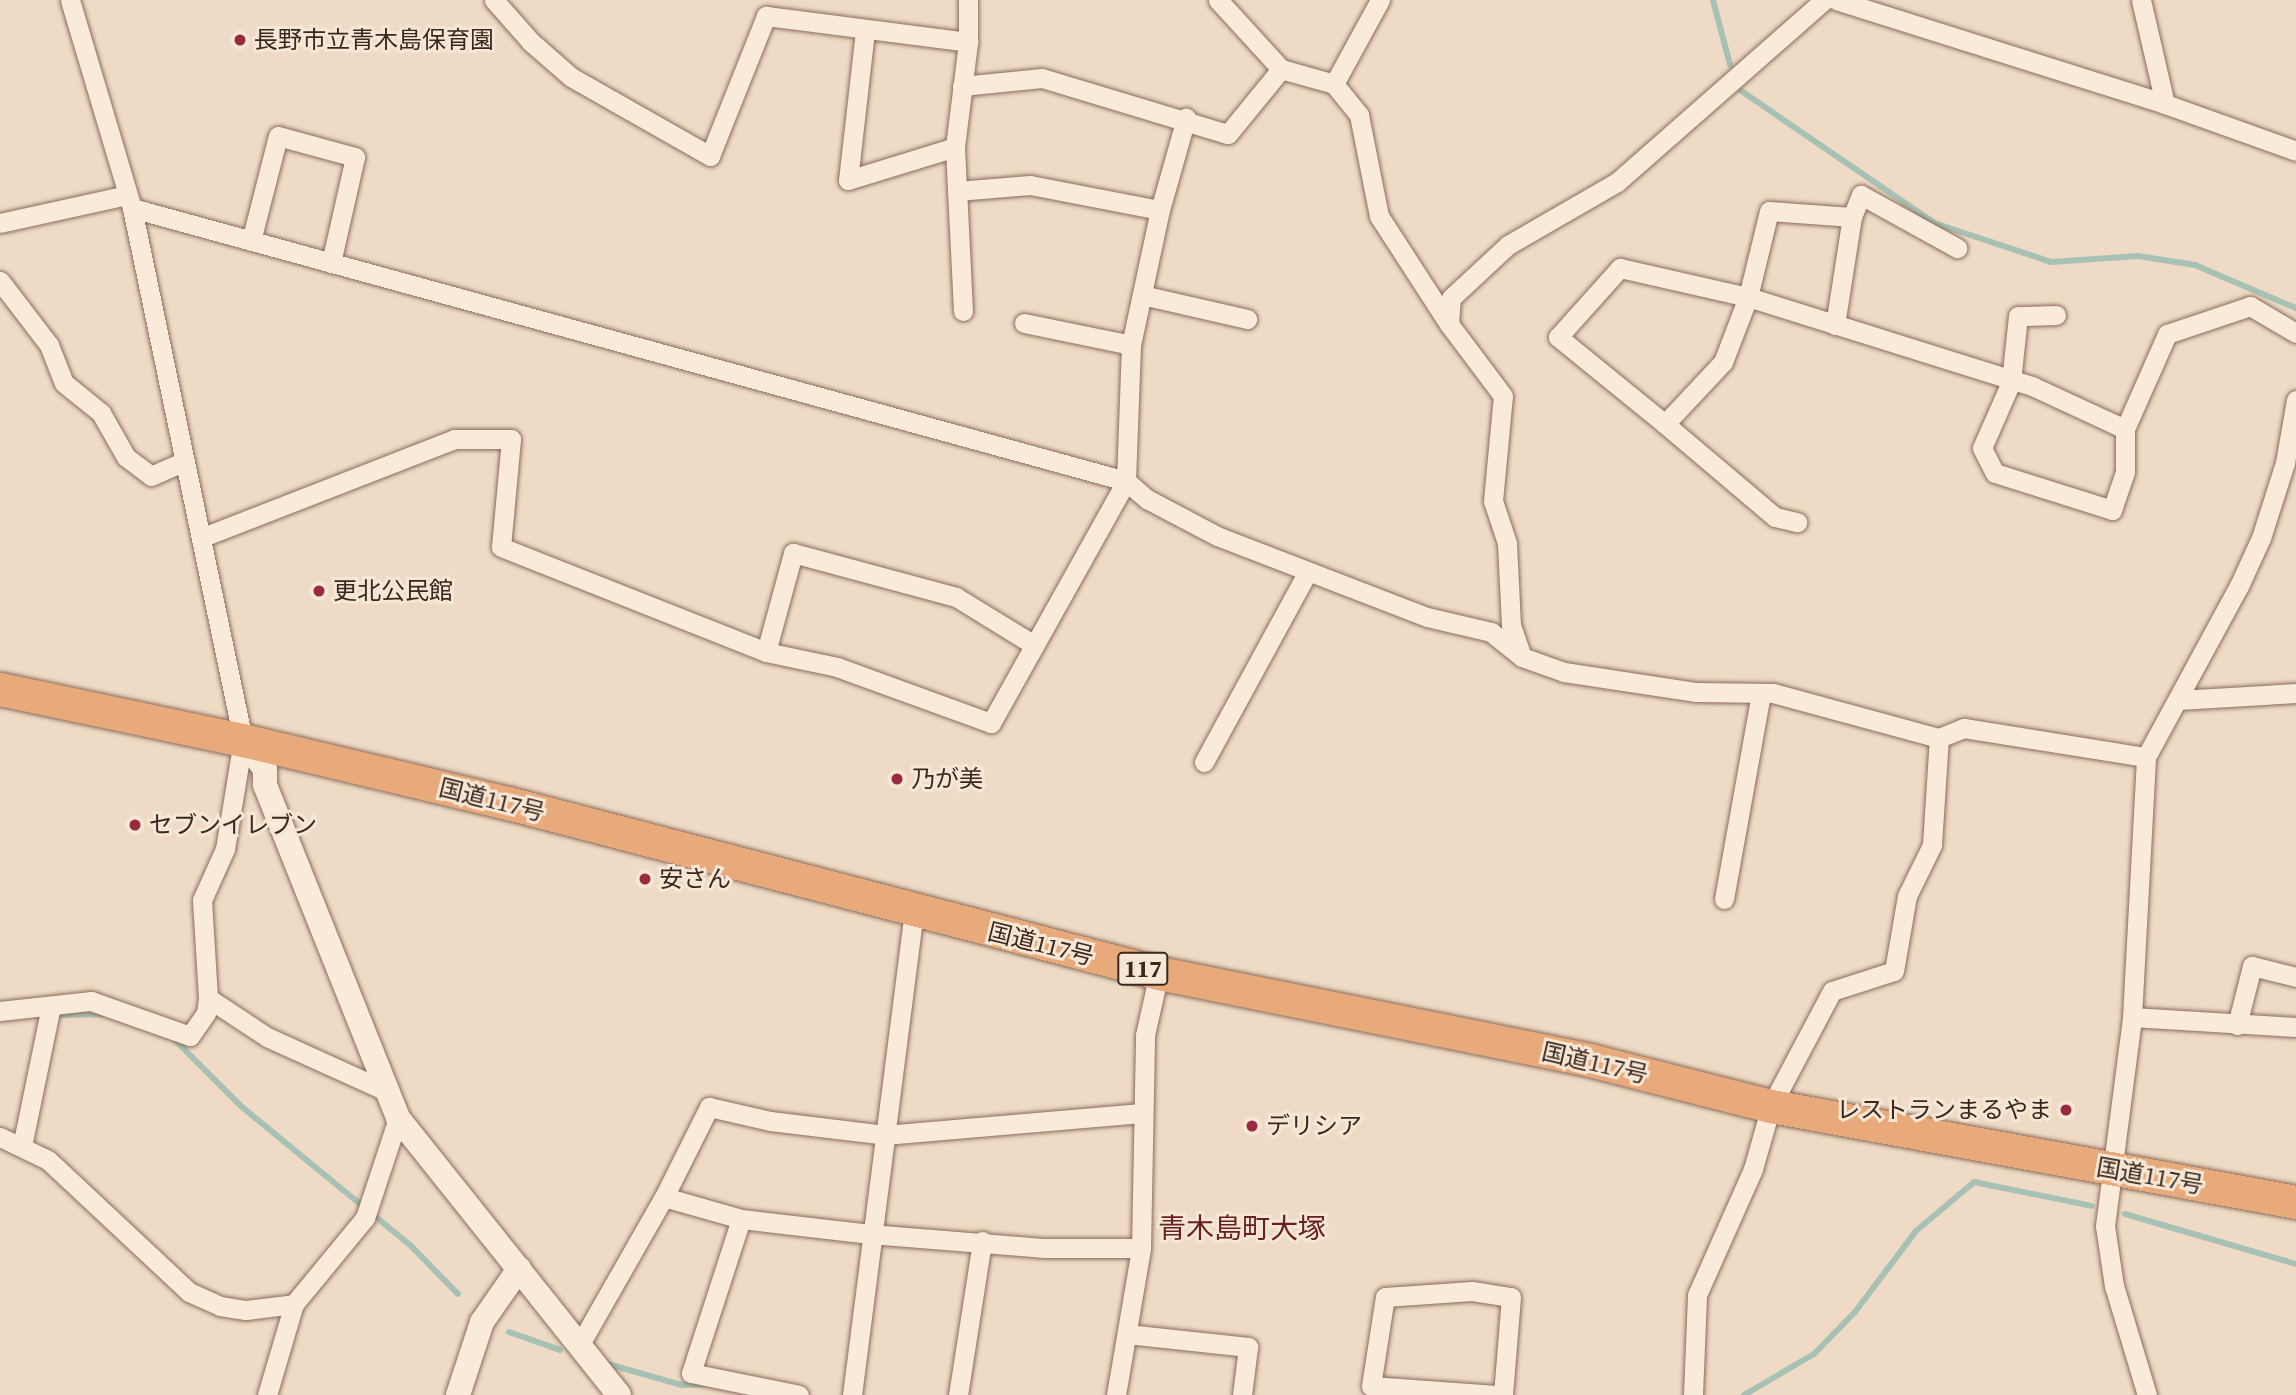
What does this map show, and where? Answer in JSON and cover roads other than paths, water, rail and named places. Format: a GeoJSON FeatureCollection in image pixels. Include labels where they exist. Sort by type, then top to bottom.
{"type":"FeatureCollection","features":[{"type":"Feature","properties":{"kind":"highway","name":"国道117号"},"geometry":{"type":"LineString","coordinates":[[0,689],[243,740],[508,803],[914,912],[1159,973],[1577,1057],[1771,1106],[2296,1202]]}},
{"type":"Feature","properties":{"kind":"street"},"geometry":{"type":"LineString","coordinates":[[0,1011],[107,1004],[190,1036],[206,1013],[208,998],[202,900],[225,849],[243,740],[203,537],[184,461],[130,201],[70,0]]}},
{"type":"Feature","properties":{"kind":"street"},"geometry":{"type":"LineString","coordinates":[[494,0],[531,42],[572,77],[710,156],[768,8],[865,31],[968,42]]}},
{"type":"Feature","properties":{"kind":"street"},"geometry":{"type":"LineString","coordinates":[[963,311],[955,147],[968,42],[968,0]]}},
{"type":"Feature","properties":{"kind":"street"},"geometry":{"type":"LineString","coordinates":[[1218,0],[1281,69],[1334,84],[1359,115],[1378,216],[1449,324],[1503,396],[1493,501],[1507,543],[1511,625],[1522,657]]}},
{"type":"Feature","properties":{"kind":"street"},"geometry":{"type":"LineString","coordinates":[[1334,84],[1380,0]]}},
{"type":"Feature","properties":{"kind":"street"},"geometry":{"type":"LineString","coordinates":[[1449,324],[1451,298],[1481,268],[1508,245],[1617,182],[1824,0]]}},
{"type":"Feature","properties":{"kind":"street"},"geometry":{"type":"LineString","coordinates":[[1836,0],[2165,104],[2296,151]]}},
{"type":"Feature","properties":{"kind":"street"},"geometry":{"type":"LineString","coordinates":[[2141,0],[2165,104]]}},
{"type":"Feature","properties":{"kind":"street"},"geometry":{"type":"LineString","coordinates":[[865,31],[848,180],[955,147]]}},
{"type":"Feature","properties":{"kind":"street"},"geometry":{"type":"LineString","coordinates":[[962,86],[1042,78],[1186,118],[1227,134],[1281,69]]}},
{"type":"Feature","properties":{"kind":"street"},"geometry":{"type":"LineString","coordinates":[[203,537],[454,439],[511,439],[501,547],[766,652],[837,667],[991,723],[1126,481],[1131,345],[1160,210],[1186,118]]}},
{"type":"Feature","properties":{"kind":"street"},"geometry":{"type":"LineString","coordinates":[[251,241],[278,136],[342,153],[355,157],[331,263]]}},
{"type":"Feature","properties":{"kind":"street"},"geometry":{"type":"LineString","coordinates":[[957,191],[1030,185],[1160,210]]}},
{"type":"Feature","properties":{"kind":"street"},"geometry":{"type":"LineString","coordinates":[[1835,325],[1853,218],[1861,195],[1957,248]]}},
{"type":"Feature","properties":{"kind":"street"},"geometry":{"type":"LineString","coordinates":[[0,223],[130,201],[251,241],[1126,481],[1147,499],[1217,536],[1427,617],[1491,632],[1522,657],[1577,674],[1696,692],[1761,693],[1856,713],[1939,738],[1964,728],[2146,757]]}},
{"type":"Feature","properties":{"kind":"street"},"geometry":{"type":"LineString","coordinates":[[1665,424],[1723,362],[1748,298],[1769,211],[1853,218]]}},
{"type":"Feature","properties":{"kind":"street"},"geometry":{"type":"LineString","coordinates":[[1797,522],[1775,517],[1558,337],[1620,268],[1748,298],[2011,382],[2032,386],[2125,429]]}},
{"type":"Feature","properties":{"kind":"street"},"geometry":{"type":"LineString","coordinates":[[0,281],[50,345],[64,383],[101,413],[126,457],[150,476],[184,461]]}},
{"type":"Feature","properties":{"kind":"street"},"geometry":{"type":"LineString","coordinates":[[1142,295],[1247,318]]}},
{"type":"Feature","properties":{"kind":"street"},"geometry":{"type":"LineString","coordinates":[[2056,316],[2018,316],[2011,382],[1982,447],[1995,473],[2112,510],[2125,472],[2125,429],[2167,334],[2250,306],[2296,332]]}},
{"type":"Feature","properties":{"kind":"street"},"geometry":{"type":"LineString","coordinates":[[1024,323],[1131,345]]}},
{"type":"Feature","properties":{"kind":"street"},"geometry":{"type":"LineString","coordinates":[[2147,1395],[2114,1286],[2105,1226],[2109,1169],[2132,1017],[2146,757],[2245,574],[2290,463],[2296,400]]}},
{"type":"Feature","properties":{"kind":"street"},"geometry":{"type":"LineString","coordinates":[[766,652],[793,553],[957,597],[1034,645]]}},
{"type":"Feature","properties":{"kind":"street"},"geometry":{"type":"LineString","coordinates":[[1204,762],[1308,571]]}},
{"type":"Feature","properties":{"kind":"street"},"geometry":{"type":"LineString","coordinates":[[1724,900],[1761,693]]}},
{"type":"Feature","properties":{"kind":"street"},"geometry":{"type":"LineString","coordinates":[[2179,700],[2296,693]]}},
{"type":"Feature","properties":{"kind":"street"},"geometry":{"type":"LineString","coordinates":[[1693,1395],[1697,1295],[1753,1169],[1771,1106],[1832,991],[1894,971],[1907,895],[1932,845],[1939,738]]}},
{"type":"Feature","properties":{"kind":"street"},"geometry":{"type":"LineString","coordinates":[[243,740],[265,769],[265,786],[398,1118],[619,1395]]}},
{"type":"Feature","properties":{"kind":"street"},"geometry":{"type":"LineString","coordinates":[[852,1395],[870,1234],[914,912]]}},
{"type":"Feature","properties":{"kind":"street"},"geometry":{"type":"LineString","coordinates":[[2238,1025],[2252,966],[2296,977]]}},
{"type":"Feature","properties":{"kind":"street"},"geometry":{"type":"LineString","coordinates":[[1116,1395],[1141,1248],[1141,1113],[1145,1035],[1159,973]]}},
{"type":"Feature","properties":{"kind":"street"},"geometry":{"type":"LineString","coordinates":[[208,998],[267,1037],[388,1092]]}},
{"type":"Feature","properties":{"kind":"street"},"geometry":{"type":"LineString","coordinates":[[22,1146],[51,1006]]}},
{"type":"Feature","properties":{"kind":"street"},"geometry":{"type":"LineString","coordinates":[[2132,1017],[2296,1027]]}},
{"type":"Feature","properties":{"kind":"street"},"geometry":{"type":"LineString","coordinates":[[580,1344],[664,1197],[709,1107],[770,1121],[885,1135],[1141,1113]]}},
{"type":"Feature","properties":{"kind":"street"},"geometry":{"type":"LineString","coordinates":[[267,1395],[294,1304],[370,1205],[398,1118]]}},
{"type":"Feature","properties":{"kind":"street"},"geometry":{"type":"LineString","coordinates":[[0,1137],[48,1160],[188,1292],[220,1306],[246,1310],[294,1304]]}},
{"type":"Feature","properties":{"kind":"street"},"geometry":{"type":"LineString","coordinates":[[664,1197],[741,1219],[870,1234],[1141,1248]]}},
{"type":"Feature","properties":{"kind":"street"},"geometry":{"type":"LineString","coordinates":[[741,1219],[691,1373],[799,1395]]}},
{"type":"Feature","properties":{"kind":"street"},"geometry":{"type":"LineString","coordinates":[[958,1395],[982,1241]]}},
{"type":"Feature","properties":{"kind":"street"},"geometry":{"type":"LineString","coordinates":[[458,1395],[482,1322],[519,1269]]}},
{"type":"Feature","properties":{"kind":"street"},"geometry":{"type":"LineString","coordinates":[[1496,1395],[1371,1386],[1385,1297],[1472,1291],[1511,1297],[1503,1395]]}},
{"type":"Feature","properties":{"kind":"street"},"geometry":{"type":"LineString","coordinates":[[1127,1334],[1248,1347],[1242,1395]]}},
{"type":"Feature","properties":{"kind":"waterway"},"geometry":{"type":"LineString","coordinates":[[1713,0],[1730,65]]}},
{"type":"Feature","properties":{"kind":"waterway"},"geometry":{"type":"LineString","coordinates":[[1740,90],[1934,223],[2051,262],[2138,256],[2195,265],[2296,308]]}},
{"type":"Feature","properties":{"kind":"waterway"},"geometry":{"type":"LineString","coordinates":[[60,1015],[107,1014]]}},
{"type":"Feature","properties":{"kind":"waterway"},"geometry":{"type":"LineString","coordinates":[[176,1041],[242,1107],[411,1246],[458,1294]]}},
{"type":"Feature","properties":{"kind":"waterway"},"geometry":{"type":"LineString","coordinates":[[1744,1395],[1814,1354],[1855,1312],[1916,1231],[1974,1182],[2092,1206]]}},
{"type":"Feature","properties":{"kind":"waterway"},"geometry":{"type":"LineString","coordinates":[[2125,1214],[2296,1264]]}},
{"type":"Feature","properties":{"kind":"waterway"},"geometry":{"type":"LineString","coordinates":[[509,1332],[560,1350]]}},
{"type":"Feature","properties":{"kind":"waterway"},"geometry":{"type":"LineString","coordinates":[[608,1364],[681,1385],[705,1384]]}},
{"type":"Feature","properties":{"kind":"place","name":"長野市立青木島保育園"},"geometry":{"type":"Point","coordinates":[240,40]}},
{"type":"Feature","properties":{"kind":"place","name":"更北公民館"},"geometry":{"type":"Point","coordinates":[319,591]}},
{"type":"Feature","properties":{"kind":"place","name":"乃が美"},"geometry":{"type":"Point","coordinates":[897,779]}},
{"type":"Feature","properties":{"kind":"place","name":"セブンイレブン"},"geometry":{"type":"Point","coordinates":[135,825]}},
{"type":"Feature","properties":{"kind":"place","name":"安さん"},"geometry":{"type":"Point","coordinates":[645,879]}},
{"type":"Feature","properties":{"kind":"place","name":"レストランまるやま"},"geometry":{"type":"Point","coordinates":[2066,1110]}},
{"type":"Feature","properties":{"kind":"place","name":"デリシア"},"geometry":{"type":"Point","coordinates":[1252,1126]}},
{"type":"Feature","properties":{"kind":"district","name":"青木島町大塚"},"geometry":{"type":"Point","coordinates":[1242,1228]}}]}
